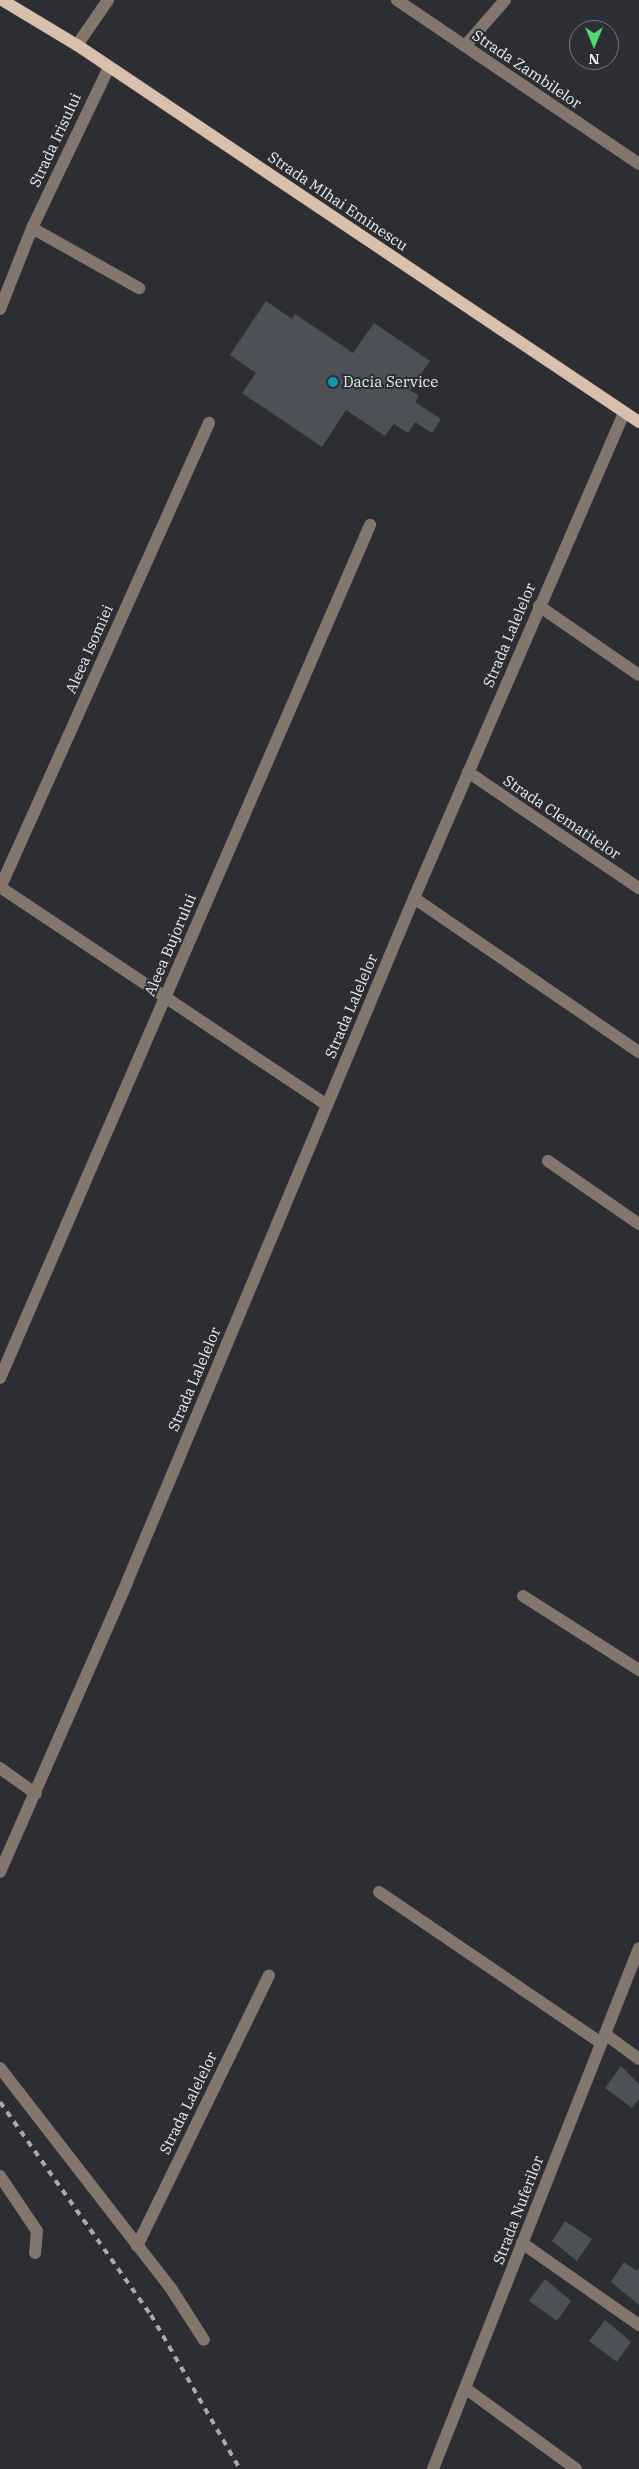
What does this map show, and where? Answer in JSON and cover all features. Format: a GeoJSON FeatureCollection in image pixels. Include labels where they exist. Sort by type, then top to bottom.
{"type":"FeatureCollection","features":[{"type":"Feature","properties":{"kind":"main road","name":"Strada MIhai Eminescu"},"geometry":{"type":"LineString","coordinates":[[2,0],[14,4],[77,45],[639,422]]}},
{"type":"Feature","properties":{"kind":"street"},"geometry":{"type":"LineString","coordinates":[[77,45],[108,0]]}},
{"type":"Feature","properties":{"kind":"street","name":"Strada Zambilelor"},"geometry":{"type":"LineString","coordinates":[[397,0],[639,164]]}},
{"type":"Feature","properties":{"kind":"street"},"geometry":{"type":"LineString","coordinates":[[465,46],[505,0]]}},
{"type":"Feature","properties":{"kind":"street","name":"Strada Irisului"},"geometry":{"type":"LineString","coordinates":[[0,309],[5,279],[32,228],[109,67]]}},
{"type":"Feature","properties":{"kind":"street"},"geometry":{"type":"LineString","coordinates":[[32,228],[139,288]]}},
{"type":"Feature","properties":{"kind":"street","name":"Strada Lalelelor"},"geometry":{"type":"LineString","coordinates":[[0,1872],[36,1794],[414,898],[624,412]]}},
{"type":"Feature","properties":{"kind":"street","name":"Aleea Isomiei"},"geometry":{"type":"LineString","coordinates":[[0,887],[208,423]]}},
{"type":"Feature","properties":{"kind":"street","name":"Aleea Bujorului"},"geometry":{"type":"LineString","coordinates":[[0,1378],[370,524]]}},
{"type":"Feature","properties":{"kind":"street"},"geometry":{"type":"LineString","coordinates":[[539,606],[639,675]]}},
{"type":"Feature","properties":{"kind":"street","name":"Strada Clematitelor"},"geometry":{"type":"LineString","coordinates":[[468,772],[639,888]]}},
{"type":"Feature","properties":{"kind":"street"},"geometry":{"type":"LineString","coordinates":[[0,887],[327,1105]]}},
{"type":"Feature","properties":{"kind":"street"},"geometry":{"type":"LineString","coordinates":[[414,898],[639,1052]]}},
{"type":"Feature","properties":{"kind":"street"},"geometry":{"type":"LineString","coordinates":[[548,1160],[639,1224]]}},
{"type":"Feature","properties":{"kind":"street"},"geometry":{"type":"LineString","coordinates":[[523,1596],[639,1670]]}},
{"type":"Feature","properties":{"kind":"street"},"geometry":{"type":"LineString","coordinates":[[0,1768],[36,1794]]}},
{"type":"Feature","properties":{"kind":"street"},"geometry":{"type":"LineString","coordinates":[[380,1892],[603,2039],[639,2059]]}},
{"type":"Feature","properties":{"kind":"street","name":"Strada Nuferilor"},"geometry":{"type":"LineString","coordinates":[[433,2469],[639,1948]]}},
{"type":"Feature","properties":{"kind":"street","name":"Strada Lalelelor"},"geometry":{"type":"LineString","coordinates":[[137,2246],[269,1975]]}},
{"type":"Feature","properties":{"kind":"street"},"geometry":{"type":"LineString","coordinates":[[0,2068],[137,2246],[204,2340]]}},
{"type":"Feature","properties":{"kind":"street"},"geometry":{"type":"LineString","coordinates":[[0,2176],[37,2231],[35,2252]]}},
{"type":"Feature","properties":{"kind":"street"},"geometry":{"type":"LineString","coordinates":[[522,2243],[639,2325]]}},
{"type":"Feature","properties":{"kind":"street"},"geometry":{"type":"LineString","coordinates":[[466,2388],[576,2469]]}},
{"type":"Feature","properties":{"kind":"building","name":"Dacia Service"},"geometry":{"type":"Polygon","coordinates":[[[266,301],[292,319],[295,314],[353,353],[374,323],[430,361],[410,390],[419,396],[415,402],[441,419],[432,433],[415,422],[408,433],[394,424],[385,436],[346,410],[322,447],[242,393],[256,373],[230,355],[266,301]]]}},
{"type":"Feature","properties":{"kind":"building"},"geometry":{"type":"Polygon","coordinates":[[[621,2066],[639,2084],[639,2099],[632,2108],[605,2088],[621,2066]]]}},
{"type":"Feature","properties":{"kind":"building"},"geometry":{"type":"Polygon","coordinates":[[[565,2221],[592,2239],[577,2261],[552,2241],[565,2221]]]}},
{"type":"Feature","properties":{"kind":"building"},"geometry":{"type":"Polygon","coordinates":[[[624,2262],[637,2271],[639,2268],[639,2305],[611,2282],[624,2262]]]}},
{"type":"Feature","properties":{"kind":"building"},"geometry":{"type":"Polygon","coordinates":[[[545,2279],[571,2301],[557,2321],[529,2301],[545,2279]]]}},
{"type":"Feature","properties":{"kind":"building"},"geometry":{"type":"Polygon","coordinates":[[[605,2320],[631,2342],[617,2362],[589,2341],[605,2320]]]}},
{"type":"Feature","properties":{"kind":"railway"},"geometry":{"type":"LineString","coordinates":[[0,2102],[151,2315],[240,2469]]}},
{"type":"Feature","properties":{"kind":"place","name":"Dacia Service"},"geometry":{"type":"Point","coordinates":[333,382]}}]}
